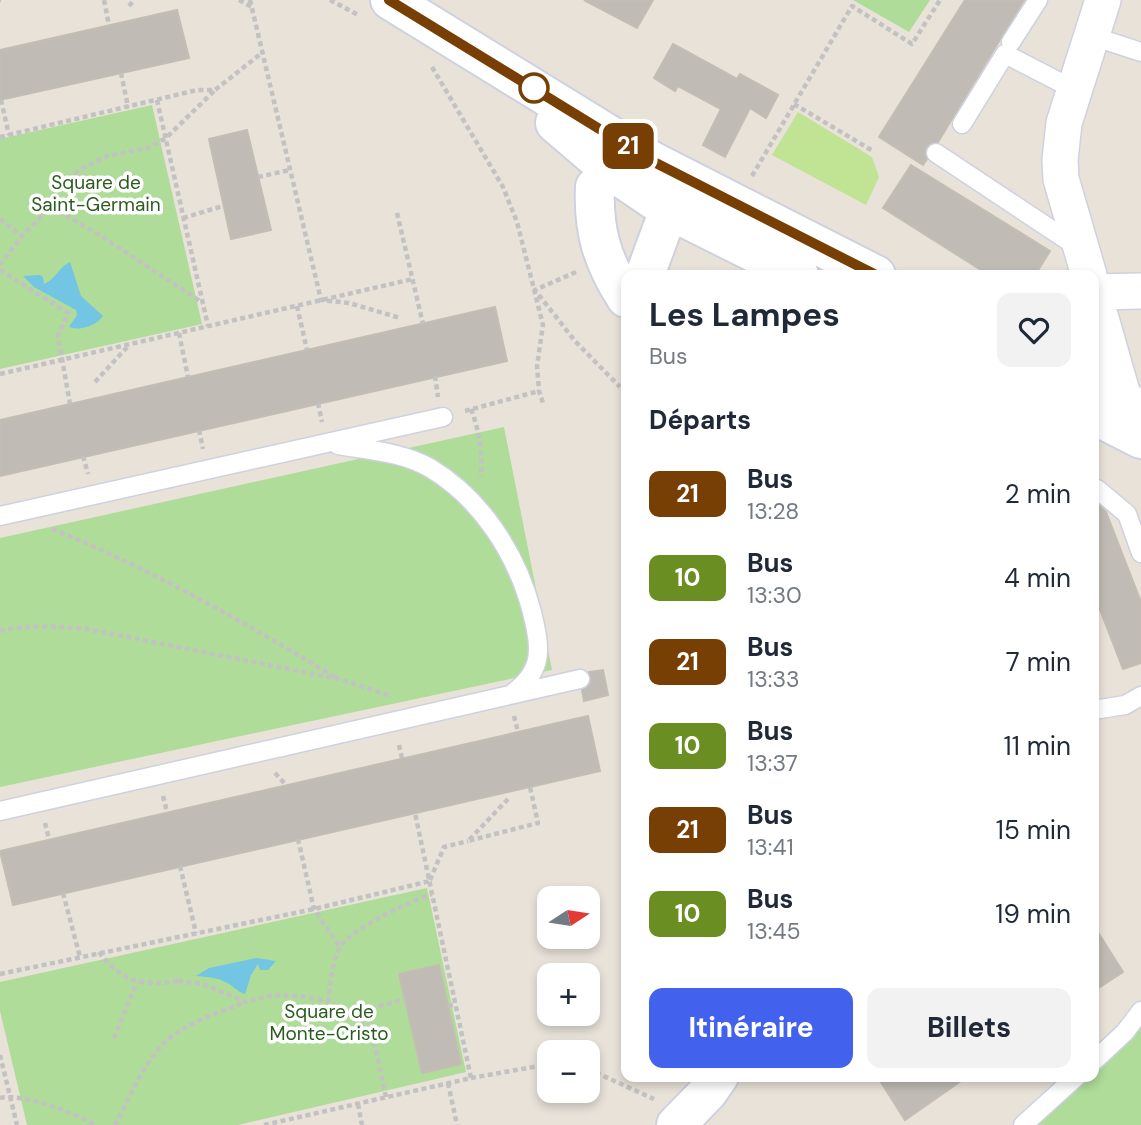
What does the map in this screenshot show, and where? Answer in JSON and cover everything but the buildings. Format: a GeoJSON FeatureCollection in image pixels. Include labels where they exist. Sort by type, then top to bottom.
{"type":"FeatureCollection","features":[{"type":"Feature","properties":{"kind":"main road"},"geometry":{"type":"LineString","coordinates":[[377,9],[471,51],[650,160],[866,270]]}},
{"type":"Feature","properties":{"kind":"main road"},"geometry":{"type":"LineString","coordinates":[[471,51],[611,171],[669,209],[789,270]]}},
{"type":"Feature","properties":{"kind":"main road"},"geometry":{"type":"LineString","coordinates":[[621,289],[608,267],[597,235],[594,214],[595,187],[611,171],[650,160]]}},
{"type":"Feature","properties":{"kind":"main road"},"geometry":{"type":"LineString","coordinates":[[647,270],[669,209],[650,160]]}},
{"type":"Feature","properties":{"kind":"main road"},"geometry":{"type":"LineString","coordinates":[[681,1120],[715,1082]]}},
{"type":"Feature","properties":{"kind":"street"},"geometry":{"type":"LineString","coordinates":[[1083,254],[1062,179],[1060,160],[1063,123],[1103,0]]}},
{"type":"Feature","properties":{"kind":"street"},"geometry":{"type":"LineString","coordinates":[[1099,293],[1141,290]]}},
{"type":"Feature","properties":{"kind":"street"},"geometry":{"type":"LineString","coordinates":[[1099,316],[1120,413]]}},
{"type":"Feature","properties":{"kind":"lane"},"geometry":{"type":"LineString","coordinates":[[1011,42],[1038,0]]}},
{"type":"Feature","properties":{"kind":"lane"},"geometry":{"type":"LineString","coordinates":[[1092,36],[1141,52]]}},
{"type":"Feature","properties":{"kind":"lane"},"geometry":{"type":"LineString","coordinates":[[962,124],[1005,54],[1075,90]]}},
{"type":"Feature","properties":{"kind":"lane"},"geometry":{"type":"LineString","coordinates":[[936,153],[1083,254]]}},
{"type":"Feature","properties":{"kind":"lane"},"geometry":{"type":"LineString","coordinates":[[0,516],[443,417]]}},
{"type":"Feature","properties":{"kind":"lane"},"geometry":{"type":"LineString","coordinates":[[327,443],[401,456],[430,468],[471,499],[515,562],[525,585],[539,641],[538,660],[529,681],[510,694]]}},
{"type":"Feature","properties":{"kind":"lane"},"geometry":{"type":"LineString","coordinates":[[1099,491],[1126,514],[1141,552]]}},
{"type":"Feature","properties":{"kind":"lane"},"geometry":{"type":"LineString","coordinates":[[0,811],[580,679]]}},
{"type":"Feature","properties":{"kind":"lane"},"geometry":{"type":"LineString","coordinates":[[1099,709],[1125,705],[1141,696]]}},
{"type":"Feature","properties":{"kind":"lane"},"geometry":{"type":"LineString","coordinates":[[1099,1056],[1125,1032],[1141,1011]]}},
{"type":"Feature","properties":{"kind":"lane"},"geometry":{"type":"LineString","coordinates":[[1023,1125],[1070,1082]]}},
{"type":"Feature","properties":{"kind":"path"},"geometry":{"type":"LineString","coordinates":[[104,0],[109,25]]}},
{"type":"Feature","properties":{"kind":"path"},"geometry":{"type":"LineString","coordinates":[[129,6],[134,0]]}},
{"type":"Feature","properties":{"kind":"path"},"geometry":{"type":"LineString","coordinates":[[239,0],[252,7]]}},
{"type":"Feature","properties":{"kind":"path"},"geometry":{"type":"LineString","coordinates":[[250,0],[321,300]]}},
{"type":"Feature","properties":{"kind":"path"},"geometry":{"type":"LineString","coordinates":[[330,0],[377,9]]}},
{"type":"Feature","properties":{"kind":"path"},"geometry":{"type":"LineString","coordinates":[[748,184],[852,6],[912,44],[940,0]]}},
{"type":"Feature","properties":{"kind":"path"},"geometry":{"type":"LineString","coordinates":[[70,404],[58,336],[68,313],[0,267],[22,236],[51,207],[62,184],[81,169],[107,156],[148,148],[166,138],[215,90],[262,52]]}},
{"type":"Feature","properties":{"kind":"path"},"geometry":{"type":"LineString","coordinates":[[428,60],[503,187],[517,222],[543,325],[537,366],[543,403]]}},
{"type":"Feature","properties":{"kind":"path"},"geometry":{"type":"LineString","coordinates":[[121,73],[128,107]]}},
{"type":"Feature","properties":{"kind":"path"},"geometry":{"type":"LineString","coordinates":[[0,137],[197,90],[215,90]]}},
{"type":"Feature","properties":{"kind":"path"},"geometry":{"type":"LineString","coordinates":[[1,100],[9,135]]}},
{"type":"Feature","properties":{"kind":"path"},"geometry":{"type":"LineString","coordinates":[[157,100],[208,326]]}},
{"type":"Feature","properties":{"kind":"path"},"geometry":{"type":"LineString","coordinates":[[794,104],[873,151]]}},
{"type":"Feature","properties":{"kind":"path"},"geometry":{"type":"LineString","coordinates":[[258,177],[290,170]]}},
{"type":"Feature","properties":{"kind":"path"},"geometry":{"type":"LineString","coordinates":[[183,218],[223,206]]}},
{"type":"Feature","properties":{"kind":"path"},"geometry":{"type":"LineString","coordinates":[[51,207],[101,236],[203,303]]}},
{"type":"Feature","properties":{"kind":"path"},"geometry":{"type":"LineString","coordinates":[[397,213],[423,324]]}},
{"type":"Feature","properties":{"kind":"path"},"geometry":{"type":"LineString","coordinates":[[0,219],[22,236]]}},
{"type":"Feature","properties":{"kind":"path"},"geometry":{"type":"LineString","coordinates":[[535,290],[576,271]]}},
{"type":"Feature","properties":{"kind":"path"},"geometry":{"type":"LineString","coordinates":[[0,374],[413,279]]}},
{"type":"Feature","properties":{"kind":"path"},"geometry":{"type":"LineString","coordinates":[[535,290],[575,341],[620,387]]}},
{"type":"Feature","properties":{"kind":"path"},"geometry":{"type":"LineString","coordinates":[[321,300],[349,303],[400,318]]}},
{"type":"Feature","properties":{"kind":"path"},"geometry":{"type":"LineString","coordinates":[[297,306],[307,350]]}},
{"type":"Feature","properties":{"kind":"path"},"geometry":{"type":"LineString","coordinates":[[179,333],[188,377]]}},
{"type":"Feature","properties":{"kind":"path"},"geometry":{"type":"LineString","coordinates":[[95,382],[130,344]]}},
{"type":"Feature","properties":{"kind":"path"},"geometry":{"type":"LineString","coordinates":[[443,417],[539,391]]}},
{"type":"Feature","properties":{"kind":"path"},"geometry":{"type":"LineString","coordinates":[[471,409],[477,425],[481,468],[477,508]]}},
{"type":"Feature","properties":{"kind":"path"},"geometry":{"type":"LineString","coordinates":[[21,512],[30,519],[114,554],[167,581],[254,628],[339,679]]}},
{"type":"Feature","properties":{"kind":"path"},"geometry":{"type":"LineString","coordinates":[[0,631],[50,626],[88,629],[339,679],[435,711]]}},
{"type":"Feature","properties":{"kind":"path"},"geometry":{"type":"LineString","coordinates":[[429,881],[444,847],[538,823],[530,787]]}},
{"type":"Feature","properties":{"kind":"path"},"geometry":{"type":"LineString","coordinates":[[468,841],[508,799]]}},
{"type":"Feature","properties":{"kind":"path"},"geometry":{"type":"LineString","coordinates":[[415,813],[471,1078]]}},
{"type":"Feature","properties":{"kind":"path"},"geometry":{"type":"LineString","coordinates":[[298,839],[314,909],[340,947]]}},
{"type":"Feature","properties":{"kind":"path"},"geometry":{"type":"LineString","coordinates":[[180,866],[196,933]]}},
{"type":"Feature","properties":{"kind":"path"},"geometry":{"type":"LineString","coordinates":[[0,974],[314,909],[429,881]]}},
{"type":"Feature","properties":{"kind":"path"},"geometry":{"type":"LineString","coordinates":[[63,893],[79,957]]}},
{"type":"Feature","properties":{"kind":"path"},"geometry":{"type":"LineString","coordinates":[[328,1001],[340,947],[365,926],[432,894]]}},
{"type":"Feature","properties":{"kind":"path"},"geometry":{"type":"LineString","coordinates":[[99,953],[106,962],[137,982],[149,985],[180,981],[203,984],[246,1002]]}},
{"type":"Feature","properties":{"kind":"path"},"geometry":{"type":"LineString","coordinates":[[114,1038],[137,982]]}},
{"type":"Feature","properties":{"kind":"path"},"geometry":{"type":"LineString","coordinates":[[116,1125],[135,1087],[163,1044],[196,1022],[246,1002],[272,995],[328,1001],[371,1031]]}},
{"type":"Feature","properties":{"kind":"path"},"geometry":{"type":"LineString","coordinates":[[386,1097],[366,1009],[405,999]]}},
{"type":"Feature","properties":{"kind":"path"},"geometry":{"type":"LineString","coordinates":[[448,1006],[456,1004]]}},
{"type":"Feature","properties":{"kind":"path"},"geometry":{"type":"LineString","coordinates":[[0,1055],[17,1125]]}},
{"type":"Feature","properties":{"kind":"path"},"geometry":{"type":"LineString","coordinates":[[264,1125],[447,1083],[537,1066]]}},
{"type":"Feature","properties":{"kind":"path"},"geometry":{"type":"LineString","coordinates":[[600,1074],[668,1105],[681,1120]]}},
{"type":"Feature","properties":{"kind":"path"},"geometry":{"type":"LineString","coordinates":[[447,1083],[457,1125]]}},
{"type":"Feature","properties":{"kind":"path"},"geometry":{"type":"LineString","coordinates":[[0,1098],[10,1096],[68,1110],[96,1125]]}},
{"type":"Feature","properties":{"kind":"path"},"geometry":{"type":"LineString","coordinates":[[358,1104],[362,1125]]}},
{"type":"Feature","properties":{"kind":"green space"},"geometry":{"type":"Polygon","coordinates":[[[853,0],[930,0],[909,32],[853,0]]]}},
{"type":"Feature","properties":{"kind":"green space","name":"Square de Saint-Germain"},"geometry":{"type":"Polygon","coordinates":[[[152,105],[202,324],[0,369],[0,139],[152,105]]]}},
{"type":"Feature","properties":{"kind":"green space"},"geometry":{"type":"Polygon","coordinates":[[[798,112],[872,157],[879,177],[866,205],[772,155],[798,112]]]}},
{"type":"Feature","properties":{"kind":"green space"},"geometry":{"type":"Polygon","coordinates":[[[504,427],[552,670],[0,787],[0,538],[504,427]]]}},
{"type":"Feature","properties":{"kind":"green space","name":"Square de Monte-Cristo"},"geometry":{"type":"Polygon","coordinates":[[[427,888],[466,1072],[238,1125],[27,1125],[0,1011],[0,982],[427,888]]]}},
{"type":"Feature","properties":{"kind":"green space"},"geometry":{"type":"Polygon","coordinates":[[[1141,1011],[1141,1125],[1023,1125],[1070,1082],[1099,1082],[1099,1056],[1141,1011]]]}},
{"type":"Feature","properties":{"kind":"water"},"geometry":{"type":"Polygon","coordinates":[[[70,262],[81,296],[103,316],[83,328],[69,327],[77,315],[76,310],[34,287],[23,276],[40,275],[44,284],[70,262]]]}},
{"type":"Feature","properties":{"kind":"water"},"geometry":{"type":"Polygon","coordinates":[[[256,958],[276,961],[268,970],[260,970],[258,964],[245,994],[222,980],[196,976],[209,968],[256,958]]]}},
{"type":"Feature","properties":{"kind":"bus line","name":"21"},"geometry":{"type":"LineString","coordinates":[[389,0],[650,160],[866,270]]}}]}
